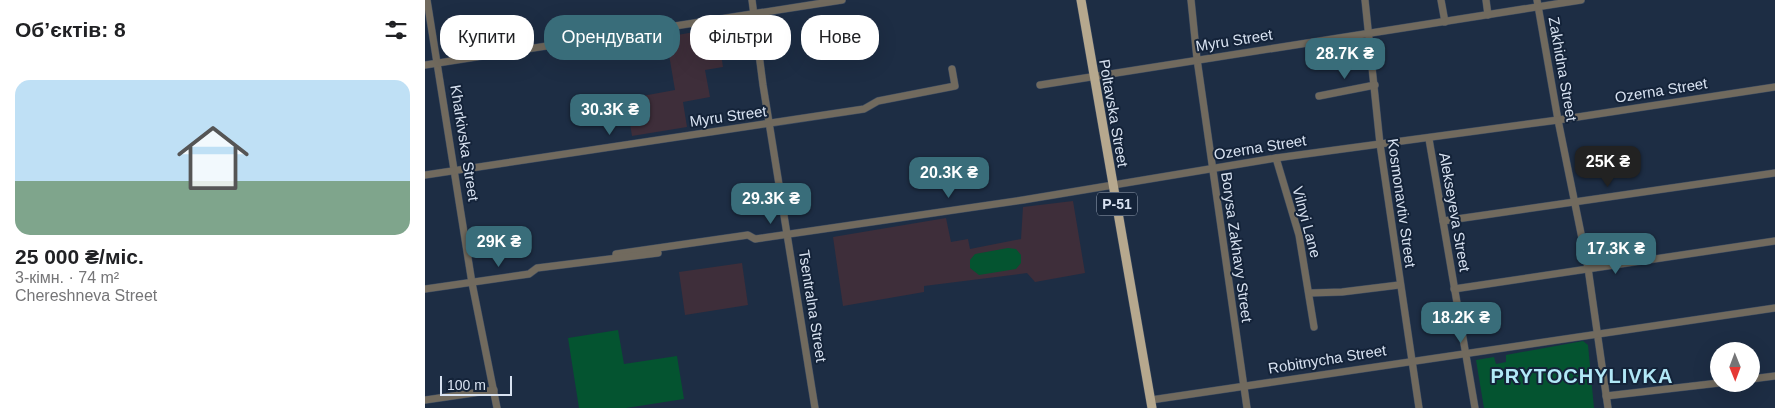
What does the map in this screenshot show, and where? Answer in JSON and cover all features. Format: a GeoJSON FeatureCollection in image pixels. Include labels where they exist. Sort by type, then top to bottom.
{"type":"FeatureCollection","features":[{"type":"Feature","properties":{"kind":"main road","name":"Poltavska Street"},"geometry":{"type":"LineString","coordinates":[[1081,0],[1151,404]]}},
{"type":"Feature","properties":{"kind":"street","name":"Kharkivska Street"},"geometry":{"type":"LineString","coordinates":[[427,0],[472,283],[497,408]]}},
{"type":"Feature","properties":{"kind":"street","name":"Tsentralna Street"},"geometry":{"type":"LineString","coordinates":[[752,0],[769,124],[815,408]]}},
{"type":"Feature","properties":{"kind":"street"},"geometry":{"type":"LineString","coordinates":[[425,65],[841,0]]}},
{"type":"Feature","properties":{"kind":"street","name":"Borysa Zakhavy Street"},"geometry":{"type":"LineString","coordinates":[[1191,0],[1212,169],[1247,408]]}},
{"type":"Feature","properties":{"kind":"street","name":"Kosmonavtiv Street"},"geometry":{"type":"LineString","coordinates":[[1365,0],[1380,144],[1399,285],[1419,408]]}},
{"type":"Feature","properties":{"kind":"street"},"geometry":{"type":"LineString","coordinates":[[1441,0],[1445,22]]}},
{"type":"Feature","properties":{"kind":"street"},"geometry":{"type":"LineString","coordinates":[[1486,0],[1488,15]]}},
{"type":"Feature","properties":{"kind":"street","name":"Myru Street"},"geometry":{"type":"LineString","coordinates":[[1040,84],[1369,32],[1445,22],[1488,15],[1538,3],[1581,0]]}},
{"type":"Feature","properties":{"kind":"street","name":"Zakhidna Street"},"geometry":{"type":"LineString","coordinates":[[1538,3],[1558,120],[1588,268],[1608,408]]}},
{"type":"Feature","properties":{"kind":"street","name":"Myru Street"},"geometry":{"type":"LineString","coordinates":[[425,175],[864,109],[878,101],[955,86],[952,69]]}},
{"type":"Feature","properties":{"kind":"street"},"geometry":{"type":"LineString","coordinates":[[1319,96],[1375,85]]}},
{"type":"Feature","properties":{"kind":"street","name":"Ozerna Street"},"geometry":{"type":"LineString","coordinates":[[425,289],[529,274],[537,268],[616,256],[617,259],[749,236],[788,233],[1023,200],[1276,158],[1558,120],[1775,88]]}},
{"type":"Feature","properties":{"kind":"street","name":"Alekseyeva Street"},"geometry":{"type":"LineString","coordinates":[[1429,138],[1475,408]]}},
{"type":"Feature","properties":{"kind":"street","name":"Vilnyi Lane"},"geometry":{"type":"LineString","coordinates":[[1276,158],[1299,235],[1310,293],[1314,328]]}},
{"type":"Feature","properties":{"kind":"street"},"geometry":{"type":"LineString","coordinates":[[1443,222],[1576,204],[1775,173]]}},
{"type":"Feature","properties":{"kind":"street"},"geometry":{"type":"LineString","coordinates":[[1454,289],[1775,241]]}},
{"type":"Feature","properties":{"kind":"street"},"geometry":{"type":"LineString","coordinates":[[1310,293],[1342,292],[1399,285]]}},
{"type":"Feature","properties":{"kind":"street","name":"Robitnycha Street"},"geometry":{"type":"LineString","coordinates":[[1151,404],[1243,386],[1411,361],[1465,355],[1775,308]]}},
{"type":"Feature","properties":{"kind":"street"},"geometry":{"type":"LineString","coordinates":[[1760,378],[1775,376]]}},
{"type":"Feature","properties":{"kind":"street"},"geometry":{"type":"LineString","coordinates":[[1606,396],[1710,384]]}},
{"type":"Feature","properties":{"kind":"street"},"geometry":{"type":"LineString","coordinates":[[425,400],[494,390]]}},
{"type":"Feature","properties":{"kind":"shaded area"},"geometry":{"type":"Polygon","coordinates":[[[690,33],[690,60],[722,60],[723,67],[705,70],[710,97],[683,102],[687,127],[632,136],[626,99],[675,90],[670,60],[680,60],[680,35],[690,33]]]}},
{"type":"Feature","properties":{"kind":"shaded area"},"geometry":{"type":"Polygon","coordinates":[[[1073,201],[1085,273],[1035,282],[1027,273],[924,286],[924,292],[843,306],[833,237],[946,218],[951,242],[968,239],[970,249],[1021,239],[1023,207],[1073,201]]]}},
{"type":"Feature","properties":{"kind":"shaded area"},"geometry":{"type":"Polygon","coordinates":[[[742,263],[748,305],[685,315],[679,272],[742,263]]]}},
{"type":"Feature","properties":{"kind":"green space"},"geometry":{"type":"Polygon","coordinates":[[[1008,248],[1016,249],[1021,255],[1021,263],[1016,269],[979,275],[970,268],[970,260],[975,254],[1008,248]]]}},
{"type":"Feature","properties":{"kind":"green space"},"geometry":{"type":"Polygon","coordinates":[[[618,330],[624,364],[677,356],[684,399],[626,408],[579,408],[568,338],[618,330]]]}},
{"type":"Feature","properties":{"kind":"green space"},"geometry":{"type":"Polygon","coordinates":[[[1583,341],[1588,345],[1594,408],[1484,408],[1476,360],[1494,357],[1496,364],[1506,362],[1506,355],[1583,341]]]}},
{"type":"Feature","properties":{"kind":"district","name":"PRYTOCHYLIVKA"},"geometry":{"type":"Point","coordinates":[1582,376]}}]}
